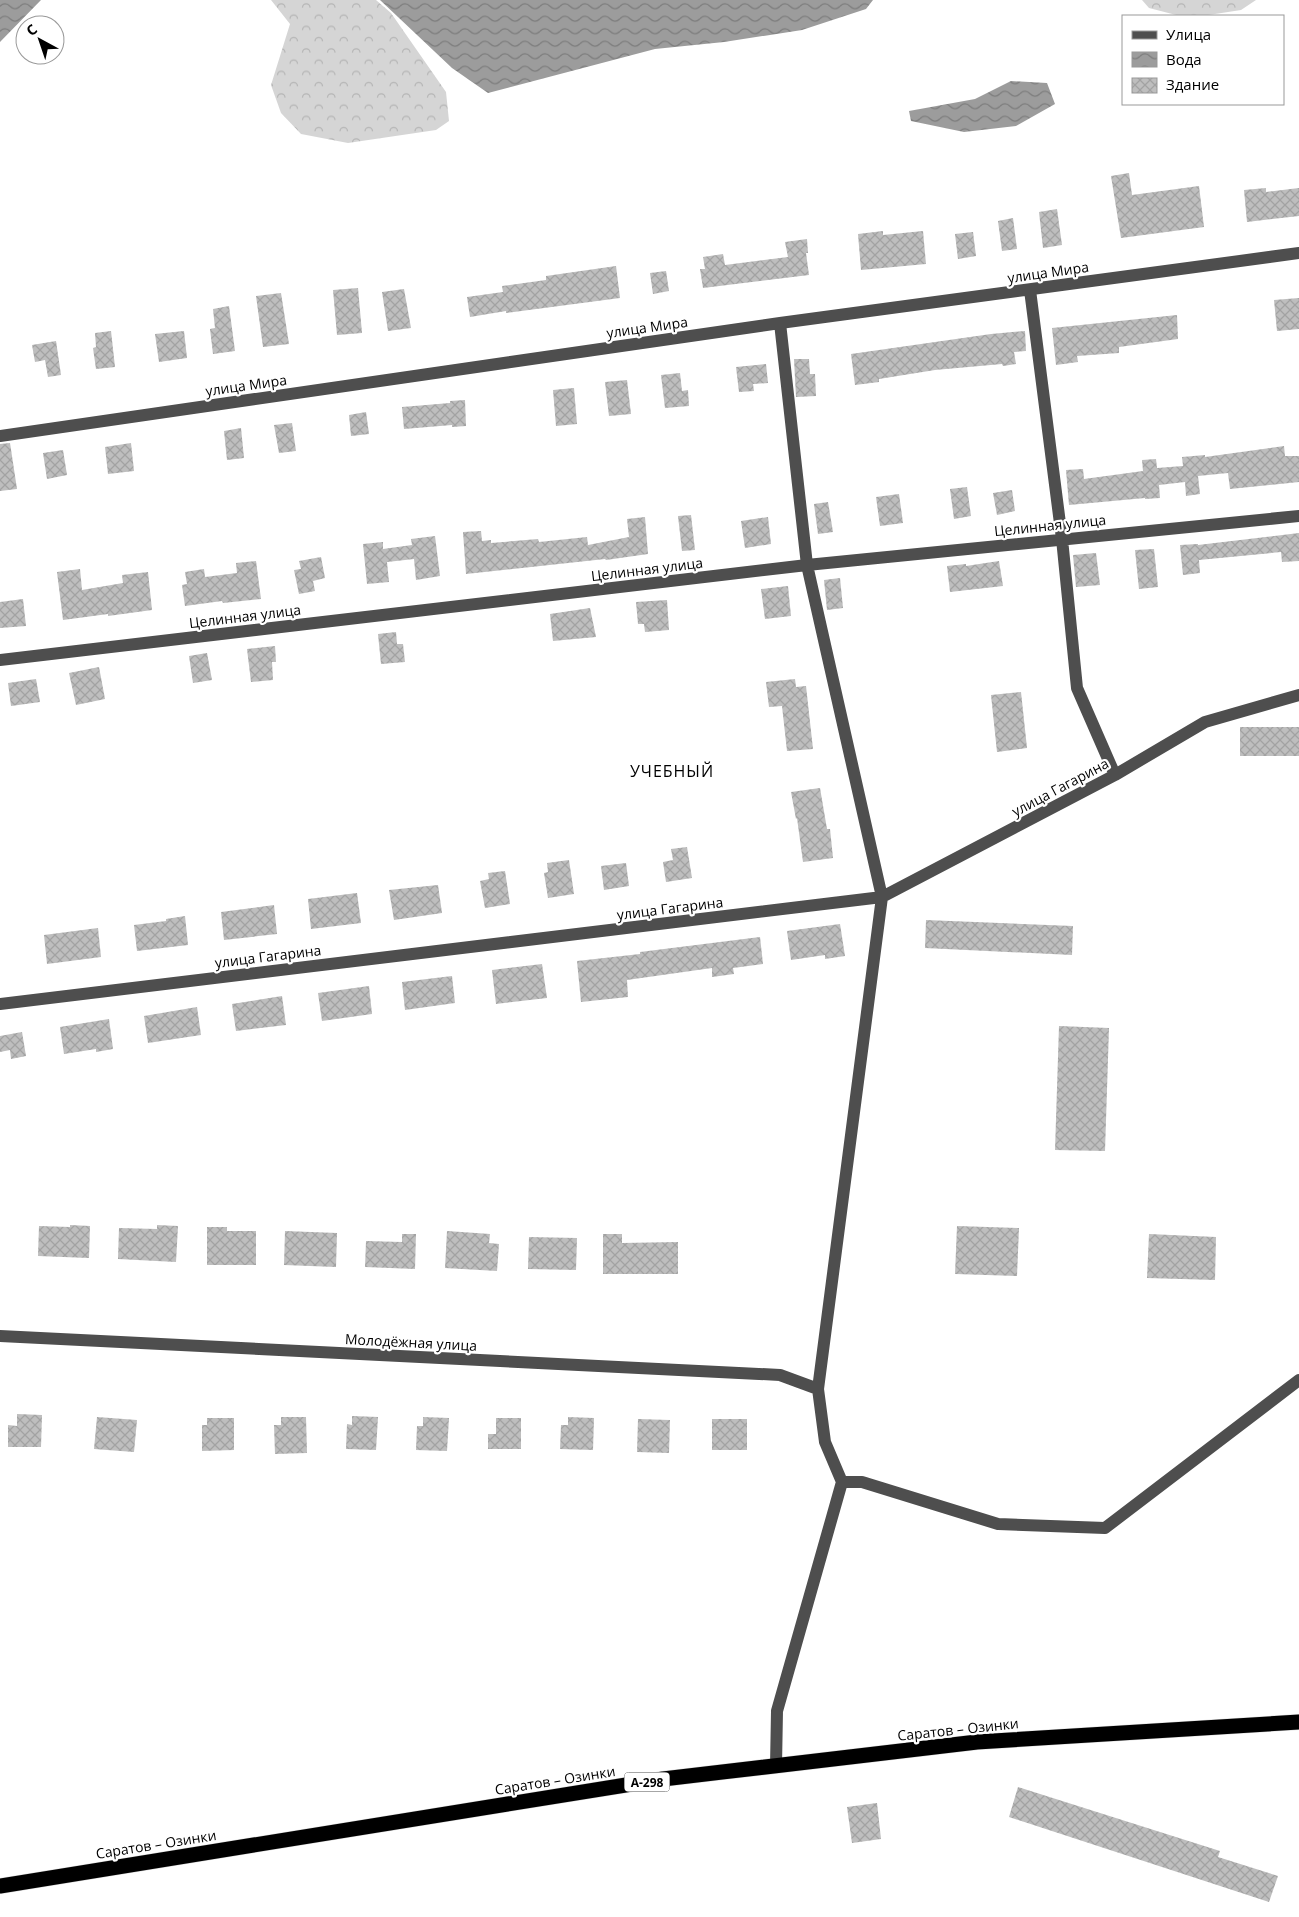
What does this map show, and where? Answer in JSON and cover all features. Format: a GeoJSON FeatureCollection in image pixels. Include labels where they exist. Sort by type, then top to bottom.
{"type":"FeatureCollection","features":[{"type":"Feature","properties":{"kind":"highway","name":"Саратов – Озинки"},"geometry":{"type":"LineString","coordinates":[[0,1886],[653,1781],[977,1742],[1299,1722]]}},
{"type":"Feature","properties":{"kind":"street","name":"улица Мира"},"geometry":{"type":"LineString","coordinates":[[0,436],[780,323],[1299,253]]}},
{"type":"Feature","properties":{"kind":"street"},"geometry":{"type":"LineString","coordinates":[[1030,290],[1062,539],[1077,688],[1115,775]]}},
{"type":"Feature","properties":{"kind":"street"},"geometry":{"type":"LineString","coordinates":[[776,1766],[777,1711],[842,1482],[825,1442],[818,1389],[882,897],[808,565],[780,323]]}},
{"type":"Feature","properties":{"kind":"street","name":"Целинная улица"},"geometry":{"type":"LineString","coordinates":[[0,660],[808,565],[1299,516]]}},
{"type":"Feature","properties":{"kind":"street","name":"улица Гагарина"},"geometry":{"type":"LineString","coordinates":[[0,1004],[882,897],[1115,775],[1205,722],[1299,695]]}},
{"type":"Feature","properties":{"kind":"street","name":"Молодёжная улица"},"geometry":{"type":"LineString","coordinates":[[0,1336],[780,1376],[818,1389]]}},
{"type":"Feature","properties":{"kind":"street"},"geometry":{"type":"LineString","coordinates":[[842,1482],[862,1482],[998,1524],[1105,1528],[1299,1380]]}},
{"type":"Feature","properties":{"kind":"green space"},"geometry":{"type":"Polygon","coordinates":[[[271,0],[376,0],[391,13],[446,92],[449,121],[436,130],[348,143],[301,134],[281,113],[271,85],[290,24],[271,0]]]}},
{"type":"Feature","properties":{"kind":"green space"},"geometry":{"type":"Polygon","coordinates":[[[1142,0],[1256,0],[1241,10],[1208,15],[1176,15],[1149,8],[1142,0]]]}},
{"type":"Feature","properties":{"kind":"water"},"geometry":{"type":"Polygon","coordinates":[[[0,0],[41,0],[26,15],[15,15],[15,27],[0,42],[0,0]]]}},
{"type":"Feature","properties":{"kind":"water"},"geometry":{"type":"Polygon","coordinates":[[[380,0],[873,0],[866,9],[802,30],[724,42],[655,49],[488,93],[452,68],[380,0]]]}},
{"type":"Feature","properties":{"kind":"water"},"geometry":{"type":"Polygon","coordinates":[[[1011,81],[1047,83],[1055,104],[1016,126],[964,132],[911,121],[909,111],[975,99],[1011,81]]]}},
{"type":"Feature","properties":{"kind":"building"},"geometry":{"type":"Polygon","coordinates":[[[1129,173],[1132,195],[1199,186],[1204,227],[1121,238],[1111,176],[1129,173]]]}},
{"type":"Feature","properties":{"kind":"building"},"geometry":{"type":"Polygon","coordinates":[[[1266,188],[1266,192],[1299,188],[1299,216],[1247,222],[1244,190],[1266,188]]]}},
{"type":"Feature","properties":{"kind":"building"},"geometry":{"type":"Polygon","coordinates":[[[1057,209],[1062,245],[1043,248],[1039,212],[1057,209]]]}},
{"type":"Feature","properties":{"kind":"building"},"geometry":{"type":"Polygon","coordinates":[[[1013,218],[1017,249],[1002,251],[998,221],[1013,218]]]}},
{"type":"Feature","properties":{"kind":"building"},"geometry":{"type":"Polygon","coordinates":[[[883,231],[883,235],[923,231],[926,264],[861,270],[858,234],[883,231]]]}},
{"type":"Feature","properties":{"kind":"building"},"geometry":{"type":"Polygon","coordinates":[[[973,232],[976,256],[958,259],[955,234],[973,232]]]}},
{"type":"Feature","properties":{"kind":"building"},"geometry":{"type":"Polygon","coordinates":[[[807,239],[808,253],[806,253],[809,275],[703,288],[700,269],[705,269],[703,257],[723,254],[725,265],[788,257],[785,242],[807,239]]]}},
{"type":"Feature","properties":{"kind":"building"},"geometry":{"type":"Polygon","coordinates":[[[616,266],[620,298],[470,317],[467,297],[503,292],[502,286],[546,280],[546,276],[616,266]]]}},
{"type":"Feature","properties":{"kind":"building"},"geometry":{"type":"Polygon","coordinates":[[[666,271],[669,291],[653,294],[650,273],[666,271]]]}},
{"type":"Feature","properties":{"kind":"building"},"geometry":{"type":"Polygon","coordinates":[[[358,288],[362,333],[337,335],[333,290],[358,288]]]}},
{"type":"Feature","properties":{"kind":"building"},"geometry":{"type":"Polygon","coordinates":[[[404,289],[411,328],[388,331],[382,292],[404,289]]]}},
{"type":"Feature","properties":{"kind":"building"},"geometry":{"type":"Polygon","coordinates":[[[281,293],[289,344],[263,347],[256,296],[281,293]]]}},
{"type":"Feature","properties":{"kind":"building"},"geometry":{"type":"Polygon","coordinates":[[[1299,298],[1299,329],[1277,331],[1274,300],[1299,298]]]}},
{"type":"Feature","properties":{"kind":"building"},"geometry":{"type":"Polygon","coordinates":[[[229,306],[235,351],[213,354],[210,329],[215,328],[213,309],[229,306]]]}},
{"type":"Feature","properties":{"kind":"building"},"geometry":{"type":"Polygon","coordinates":[[[1177,315],[1178,339],[1119,347],[1119,353],[1077,356],[1078,362],[1056,365],[1052,328],[1177,315]]]}},
{"type":"Feature","properties":{"kind":"building"},"geometry":{"type":"Polygon","coordinates":[[[111,331],[115,367],[96,369],[93,348],[96,347],[95,333],[111,331]]]}},
{"type":"Feature","properties":{"kind":"building"},"geometry":{"type":"Polygon","coordinates":[[[184,331],[187,358],[159,362],[155,334],[184,331]]]}},
{"type":"Feature","properties":{"kind":"building"},"geometry":{"type":"Polygon","coordinates":[[[1025,331],[1026,351],[1014,352],[1016,364],[935,370],[855,385],[851,354],[1025,331]]]}},
{"type":"Feature","properties":{"kind":"building"},"geometry":{"type":"Polygon","coordinates":[[[56,341],[61,375],[48,377],[45,360],[35,362],[32,345],[56,341]]]}},
{"type":"Feature","properties":{"kind":"building"},"geometry":{"type":"Polygon","coordinates":[[[794,359],[809,359],[810,374],[815,374],[816,396],[796,397],[794,359]]]}},
{"type":"Feature","properties":{"kind":"building"},"geometry":{"type":"Polygon","coordinates":[[[766,364],[768,383],[753,384],[754,391],[739,392],[736,367],[766,364]]]}},
{"type":"Feature","properties":{"kind":"building"},"geometry":{"type":"Polygon","coordinates":[[[680,373],[682,391],[688,390],[689,406],[665,408],[661,375],[680,373]]]}},
{"type":"Feature","properties":{"kind":"building"},"geometry":{"type":"Polygon","coordinates":[[[627,380],[631,414],[609,416],[605,382],[627,380]]]}},
{"type":"Feature","properties":{"kind":"building"},"geometry":{"type":"Polygon","coordinates":[[[574,388],[577,424],[556,426],[553,390],[574,388]]]}},
{"type":"Feature","properties":{"kind":"building"},"geometry":{"type":"Polygon","coordinates":[[[465,400],[466,426],[452,427],[452,425],[404,429],[402,407],[465,400]]]}},
{"type":"Feature","properties":{"kind":"building"},"geometry":{"type":"Polygon","coordinates":[[[366,412],[369,434],[351,436],[349,415],[366,412]]]}},
{"type":"Feature","properties":{"kind":"building"},"geometry":{"type":"Polygon","coordinates":[[[292,423],[296,451],[279,453],[274,425],[292,423]]]}},
{"type":"Feature","properties":{"kind":"building"},"geometry":{"type":"Polygon","coordinates":[[[241,428],[244,458],[227,460],[224,431],[241,428]]]}},
{"type":"Feature","properties":{"kind":"building"},"geometry":{"type":"Polygon","coordinates":[[[10,443],[17,489],[0,491],[0,444],[10,443]]]}},
{"type":"Feature","properties":{"kind":"building"},"geometry":{"type":"Polygon","coordinates":[[[131,443],[134,471],[108,474],[105,447],[131,443]]]}},
{"type":"Feature","properties":{"kind":"building"},"geometry":{"type":"Polygon","coordinates":[[[1284,446],[1285,456],[1299,456],[1299,482],[1230,489],[1228,473],[1198,476],[1200,494],[1186,496],[1185,482],[1159,485],[1160,498],[1069,505],[1066,470],[1083,469],[1084,479],[1143,471],[1142,460],[1156,459],[1157,468],[1183,466],[1182,457],[1205,455],[1205,457],[1284,446]]]}},
{"type":"Feature","properties":{"kind":"building"},"geometry":{"type":"Polygon","coordinates":[[[63,450],[67,475],[47,479],[43,453],[63,450]]]}},
{"type":"Feature","properties":{"kind":"building"},"geometry":{"type":"Polygon","coordinates":[[[967,487],[971,516],[954,519],[950,489],[967,487]]]}},
{"type":"Feature","properties":{"kind":"building"},"geometry":{"type":"Polygon","coordinates":[[[1012,490],[1015,511],[997,515],[993,493],[1012,490]]]}},
{"type":"Feature","properties":{"kind":"building"},"geometry":{"type":"Polygon","coordinates":[[[899,494],[903,523],[880,526],[876,497],[899,494]]]}},
{"type":"Feature","properties":{"kind":"building"},"geometry":{"type":"Polygon","coordinates":[[[828,502],[833,532],[818,534],[814,504],[828,502]]]}},
{"type":"Feature","properties":{"kind":"building"},"geometry":{"type":"Polygon","coordinates":[[[691,515],[695,550],[682,551],[678,516],[691,515]]]}},
{"type":"Feature","properties":{"kind":"building"},"geometry":{"type":"Polygon","coordinates":[[[645,517],[648,554],[466,574],[463,532],[481,531],[482,541],[491,540],[491,543],[538,539],[539,542],[587,537],[588,545],[629,537],[627,519],[645,517]]]}},
{"type":"Feature","properties":{"kind":"building"},"geometry":{"type":"Polygon","coordinates":[[[768,517],[771,544],[745,548],[741,521],[768,517]]]}},
{"type":"Feature","properties":{"kind":"building"},"geometry":{"type":"Polygon","coordinates":[[[1299,533],[1299,561],[1282,562],[1281,552],[1199,560],[1200,573],[1183,575],[1180,545],[1198,545],[1299,533]]]}},
{"type":"Feature","properties":{"kind":"building"},"geometry":{"type":"Polygon","coordinates":[[[435,536],[440,576],[416,580],[414,559],[387,562],[389,582],[367,584],[363,544],[383,542],[383,549],[412,545],[411,539],[435,536]]]}},
{"type":"Feature","properties":{"kind":"building"},"geometry":{"type":"Polygon","coordinates":[[[1154,549],[1158,587],[1139,589],[1135,550],[1154,549]]]}},
{"type":"Feature","properties":{"kind":"building"},"geometry":{"type":"Polygon","coordinates":[[[1096,553],[1100,585],[1076,587],[1073,555],[1096,553]]]}},
{"type":"Feature","properties":{"kind":"building"},"geometry":{"type":"Polygon","coordinates":[[[321,557],[325,578],[313,581],[315,591],[299,594],[294,570],[301,569],[299,561],[321,557]]]}},
{"type":"Feature","properties":{"kind":"building"},"geometry":{"type":"Polygon","coordinates":[[[256,561],[261,599],[223,603],[222,601],[185,606],[182,585],[187,584],[185,572],[204,569],[205,577],[237,573],[236,563],[256,561]]]}},
{"type":"Feature","properties":{"kind":"building"},"geometry":{"type":"Polygon","coordinates":[[[999,561],[1003,586],[950,592],[947,566],[966,564],[966,566],[999,561]]]}},
{"type":"Feature","properties":{"kind":"building"},"geometry":{"type":"Polygon","coordinates":[[[80,569],[82,590],[123,583],[122,575],[148,572],[152,610],[63,620],[57,572],[80,569]]]}},
{"type":"Feature","properties":{"kind":"building"},"geometry":{"type":"Polygon","coordinates":[[[840,578],[843,608],[827,610],[824,580],[840,578]]]}},
{"type":"Feature","properties":{"kind":"building"},"geometry":{"type":"Polygon","coordinates":[[[788,586],[791,616],[765,619],[761,589],[788,586]]]}},
{"type":"Feature","properties":{"kind":"building"},"geometry":{"type":"Polygon","coordinates":[[[23,599],[26,626],[0,628],[0,602],[23,599]]]}},
{"type":"Feature","properties":{"kind":"building"},"geometry":{"type":"Polygon","coordinates":[[[667,600],[669,630],[645,632],[644,624],[638,624],[636,602],[667,600]]]}},
{"type":"Feature","properties":{"kind":"building"},"geometry":{"type":"Polygon","coordinates":[[[590,608],[596,637],[553,641],[550,614],[590,608]]]}},
{"type":"Feature","properties":{"kind":"building"},"geometry":{"type":"Polygon","coordinates":[[[396,632],[397,644],[403,644],[405,662],[381,664],[378,634],[396,632]]]}},
{"type":"Feature","properties":{"kind":"building"},"geometry":{"type":"Polygon","coordinates":[[[275,646],[276,662],[272,662],[273,680],[251,682],[247,649],[275,646]]]}},
{"type":"Feature","properties":{"kind":"building"},"geometry":{"type":"Polygon","coordinates":[[[207,653],[212,680],[193,683],[189,656],[207,653]]]}},
{"type":"Feature","properties":{"kind":"building"},"geometry":{"type":"Polygon","coordinates":[[[99,667],[105,699],[76,705],[69,673],[99,667]]]}},
{"type":"Feature","properties":{"kind":"building"},"geometry":{"type":"Polygon","coordinates":[[[36,679],[40,702],[11,706],[8,683],[36,679]]]}},
{"type":"Feature","properties":{"kind":"building"},"geometry":{"type":"Polygon","coordinates":[[[795,679],[796,687],[806,686],[813,749],[787,751],[782,706],[769,707],[766,682],[795,679]]]}},
{"type":"Feature","properties":{"kind":"building"},"geometry":{"type":"Polygon","coordinates":[[[1021,692],[1027,748],[997,752],[991,695],[1021,692]]]}},
{"type":"Feature","properties":{"kind":"building"},"geometry":{"type":"Polygon","coordinates":[[[1240,727],[1299,727],[1299,756],[1240,756],[1240,727]]]}},
{"type":"Feature","properties":{"kind":"building"},"geometry":{"type":"Polygon","coordinates":[[[820,788],[827,829],[830,829],[833,858],[803,862],[797,818],[791,792],[820,788]]]}},
{"type":"Feature","properties":{"kind":"building"},"geometry":{"type":"Polygon","coordinates":[[[687,847],[692,878],[666,882],[663,862],[673,860],[671,849],[687,847]]]}},
{"type":"Feature","properties":{"kind":"building"},"geometry":{"type":"Polygon","coordinates":[[[569,860],[574,894],[548,898],[544,873],[548,872],[547,863],[569,860]]]}},
{"type":"Feature","properties":{"kind":"building"},"geometry":{"type":"Polygon","coordinates":[[[626,863],[629,886],[604,890],[601,866],[626,863]]]}},
{"type":"Feature","properties":{"kind":"building"},"geometry":{"type":"Polygon","coordinates":[[[505,871],[510,904],[485,908],[480,881],[489,879],[488,873],[505,871]]]}},
{"type":"Feature","properties":{"kind":"building"},"geometry":{"type":"Polygon","coordinates":[[[438,885],[442,913],[394,920],[389,890],[438,885]]]}},
{"type":"Feature","properties":{"kind":"building"},"geometry":{"type":"Polygon","coordinates":[[[357,893],[361,923],[311,929],[308,899],[357,893]]]}},
{"type":"Feature","properties":{"kind":"building"},"geometry":{"type":"Polygon","coordinates":[[[274,905],[277,934],[224,940],[221,912],[274,905]]]}},
{"type":"Feature","properties":{"kind":"building"},"geometry":{"type":"Polygon","coordinates":[[[185,916],[188,945],[137,951],[134,925],[166,921],[166,919],[185,916]]]}},
{"type":"Feature","properties":{"kind":"building"},"geometry":{"type":"Polygon","coordinates":[[[926,920],[1073,926],[1072,955],[925,948],[926,920]]]}},
{"type":"Feature","properties":{"kind":"building"},"geometry":{"type":"Polygon","coordinates":[[[840,924],[845,956],[825,959],[825,955],[791,960],[787,931],[840,924]]]}},
{"type":"Feature","properties":{"kind":"building"},"geometry":{"type":"Polygon","coordinates":[[[98,928],[101,957],[47,964],[44,935],[98,928]]]}},
{"type":"Feature","properties":{"kind":"building"},"geometry":{"type":"Polygon","coordinates":[[[760,937],[763,964],[733,968],[734,974],[712,977],[712,968],[627,980],[628,997],[581,1002],[577,961],[760,937]]]}},
{"type":"Feature","properties":{"kind":"building"},"geometry":{"type":"Polygon","coordinates":[[[542,964],[547,998],[496,1004],[492,970],[542,964]]]}},
{"type":"Feature","properties":{"kind":"building"},"geometry":{"type":"Polygon","coordinates":[[[452,976],[455,1003],[405,1010],[402,982],[452,976]]]}},
{"type":"Feature","properties":{"kind":"building"},"geometry":{"type":"Polygon","coordinates":[[[369,986],[372,1014],[322,1021],[318,993],[369,986]]]}},
{"type":"Feature","properties":{"kind":"building"},"geometry":{"type":"Polygon","coordinates":[[[282,996],[286,1025],[236,1031],[232,1004],[282,996]]]}},
{"type":"Feature","properties":{"kind":"building"},"geometry":{"type":"Polygon","coordinates":[[[197,1007],[201,1035],[148,1043],[144,1016],[197,1007]]]}},
{"type":"Feature","properties":{"kind":"building"},"geometry":{"type":"Polygon","coordinates":[[[109,1019],[113,1049],[96,1052],[96,1049],[64,1054],[60,1027],[109,1019]]]}},
{"type":"Feature","properties":{"kind":"building"},"geometry":{"type":"Polygon","coordinates":[[[1059,1026],[1109,1028],[1105,1151],[1055,1150],[1059,1026]]]}},
{"type":"Feature","properties":{"kind":"building"},"geometry":{"type":"Polygon","coordinates":[[[22,1032],[26,1056],[11,1059],[10,1050],[0,1052],[0,1036],[22,1032]]]}},
{"type":"Feature","properties":{"kind":"building"},"geometry":{"type":"Polygon","coordinates":[[[70,1225],[90,1226],[89,1258],[38,1256],[39,1226],[70,1227],[70,1225]]]}},
{"type":"Feature","properties":{"kind":"building"},"geometry":{"type":"Polygon","coordinates":[[[157,1225],[178,1226],[176,1262],[118,1259],[119,1228],[157,1229],[157,1225]]]}},
{"type":"Feature","properties":{"kind":"building"},"geometry":{"type":"Polygon","coordinates":[[[957,1226],[1019,1228],[1017,1276],[955,1274],[957,1226]]]}},
{"type":"Feature","properties":{"kind":"building"},"geometry":{"type":"Polygon","coordinates":[[[207,1227],[227,1227],[227,1231],[256,1231],[256,1265],[207,1265],[207,1227]]]}},
{"type":"Feature","properties":{"kind":"building"},"geometry":{"type":"Polygon","coordinates":[[[285,1231],[337,1233],[336,1267],[284,1265],[285,1231]]]}},
{"type":"Feature","properties":{"kind":"building"},"geometry":{"type":"Polygon","coordinates":[[[447,1231],[490,1234],[489,1243],[499,1244],[497,1271],[445,1268],[447,1231]]]}},
{"type":"Feature","properties":{"kind":"building"},"geometry":{"type":"Polygon","coordinates":[[[402,1234],[416,1234],[415,1269],[365,1267],[366,1241],[402,1242],[402,1234]]]}},
{"type":"Feature","properties":{"kind":"building"},"geometry":{"type":"Polygon","coordinates":[[[603,1234],[622,1234],[622,1243],[678,1242],[678,1274],[603,1274],[603,1234]]]}},
{"type":"Feature","properties":{"kind":"building"},"geometry":{"type":"Polygon","coordinates":[[[1149,1234],[1216,1237],[1215,1280],[1147,1278],[1149,1234]]]}},
{"type":"Feature","properties":{"kind":"building"},"geometry":{"type":"Polygon","coordinates":[[[529,1237],[577,1238],[576,1270],[528,1269],[529,1237]]]}},
{"type":"Feature","properties":{"kind":"building"},"geometry":{"type":"Polygon","coordinates":[[[17,1414],[42,1415],[41,1447],[8,1447],[8,1425],[17,1426],[17,1414]]]}},
{"type":"Feature","properties":{"kind":"building"},"geometry":{"type":"Polygon","coordinates":[[[352,1416],[378,1417],[376,1450],[346,1449],[347,1424],[352,1425],[352,1416]]]}},
{"type":"Feature","properties":{"kind":"building"},"geometry":{"type":"Polygon","coordinates":[[[97,1417],[137,1420],[134,1452],[94,1449],[97,1417]]]}},
{"type":"Feature","properties":{"kind":"building"},"geometry":{"type":"Polygon","coordinates":[[[281,1417],[306,1417],[307,1453],[275,1454],[274,1425],[281,1425],[281,1417]]]}},
{"type":"Feature","properties":{"kind":"building"},"geometry":{"type":"Polygon","coordinates":[[[423,1417],[449,1418],[447,1451],[416,1450],[417,1426],[423,1426],[423,1417]]]}},
{"type":"Feature","properties":{"kind":"building"},"geometry":{"type":"Polygon","coordinates":[[[568,1417],[594,1418],[593,1450],[560,1449],[561,1425],[568,1425],[568,1417]]]}},
{"type":"Feature","properties":{"kind":"building"},"geometry":{"type":"Polygon","coordinates":[[[207,1418],[234,1418],[234,1450],[202,1451],[202,1425],[207,1425],[207,1418]]]}},
{"type":"Feature","properties":{"kind":"building"},"geometry":{"type":"Polygon","coordinates":[[[496,1418],[521,1418],[521,1449],[488,1449],[488,1434],[496,1434],[496,1418]]]}},
{"type":"Feature","properties":{"kind":"building"},"geometry":{"type":"Polygon","coordinates":[[[638,1419],[670,1420],[669,1453],[637,1452],[638,1419]]]}},
{"type":"Feature","properties":{"kind":"building"},"geometry":{"type":"Polygon","coordinates":[[[712,1419],[747,1419],[747,1450],[712,1450],[712,1419]]]}},
{"type":"Feature","properties":{"kind":"building"},"geometry":{"type":"Polygon","coordinates":[[[1018,1787],[1220,1851],[1218,1857],[1278,1876],[1269,1902],[1009,1817],[1018,1787]]]}},
{"type":"Feature","properties":{"kind":"building"},"geometry":{"type":"Polygon","coordinates":[[[877,1803],[881,1839],[852,1843],[847,1807],[877,1803]]]}},
{"type":"Feature","properties":{"kind":"district","name":"УЧЕБНЫЙ"},"geometry":{"type":"Point","coordinates":[672,771]}}]}
